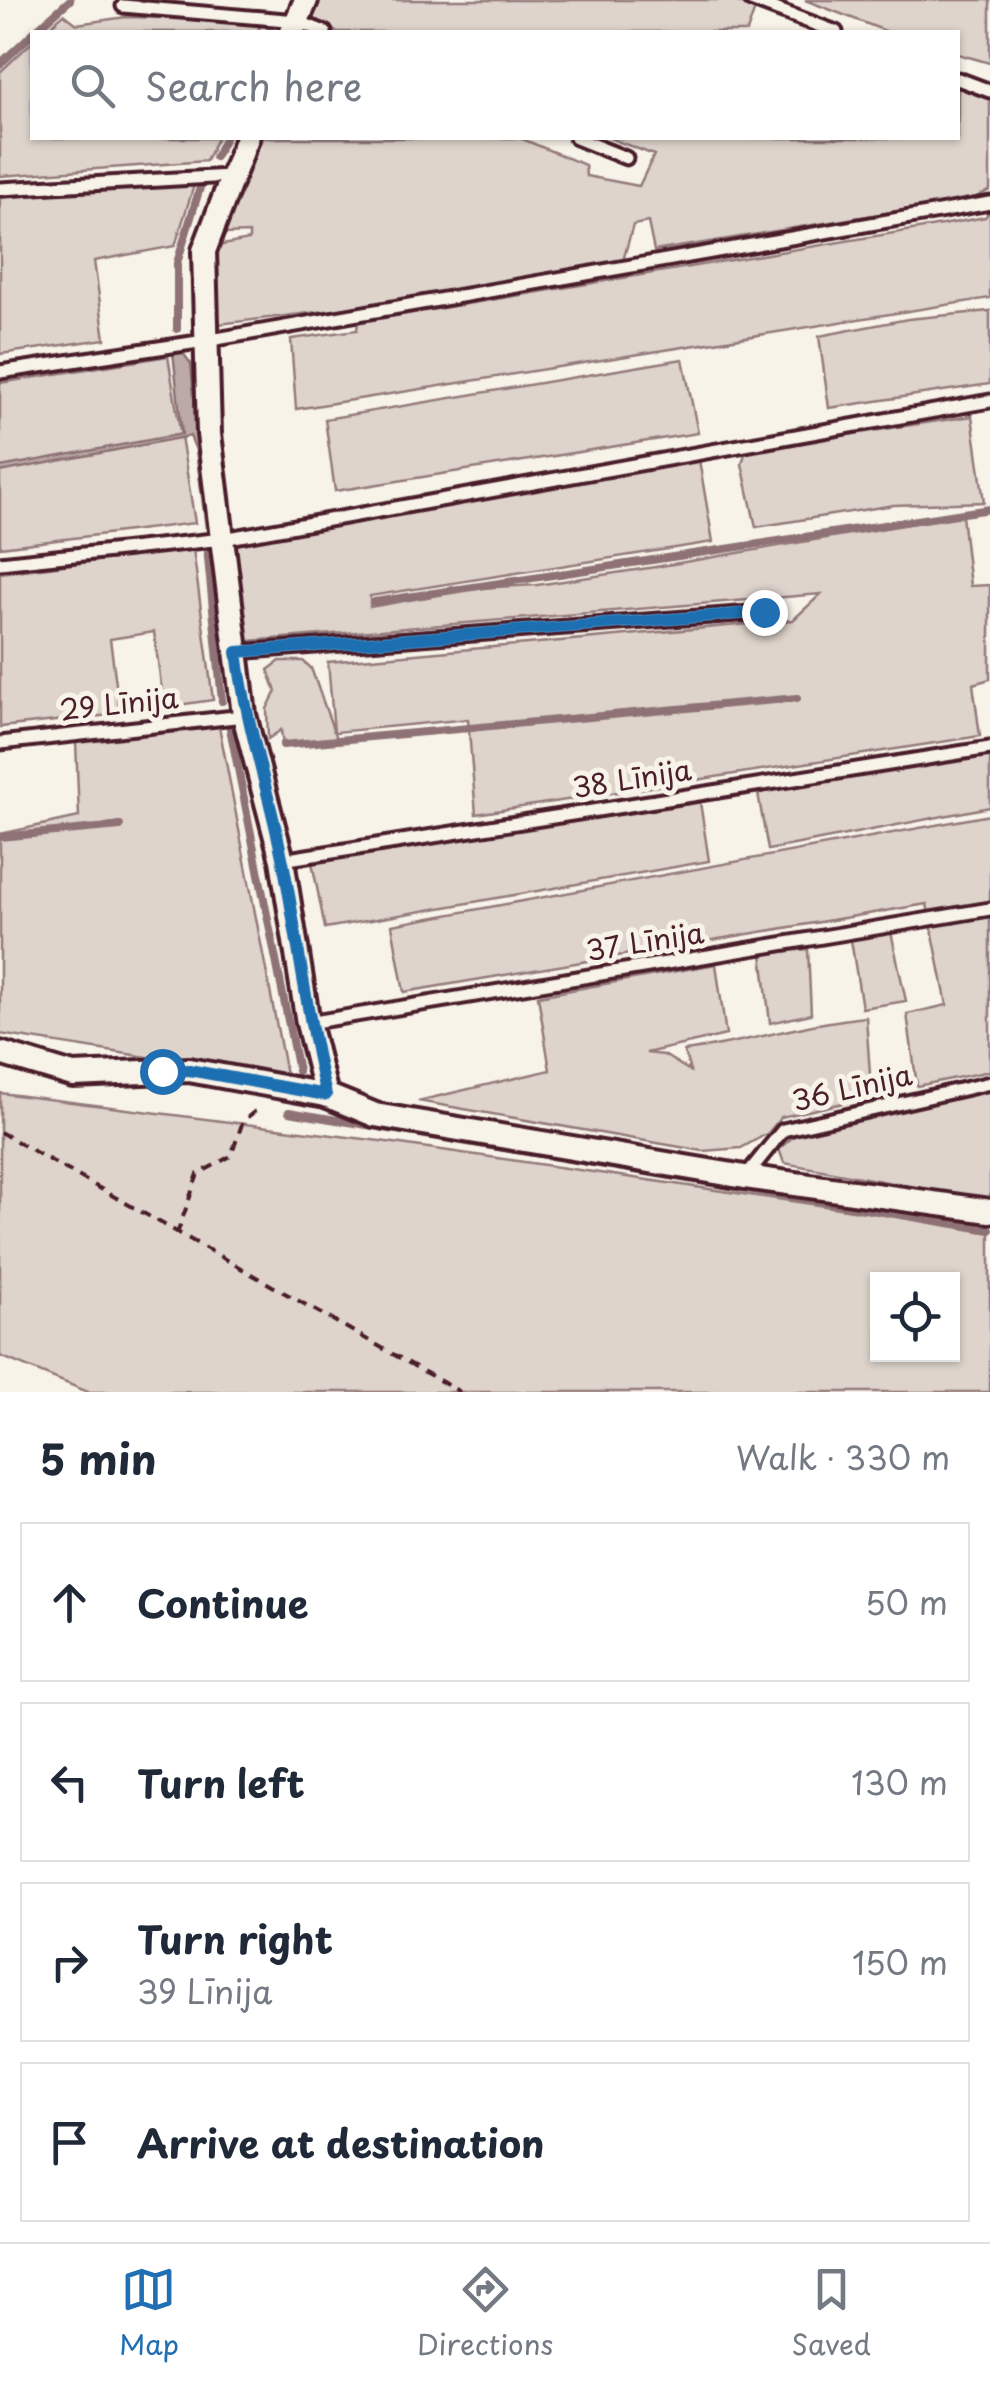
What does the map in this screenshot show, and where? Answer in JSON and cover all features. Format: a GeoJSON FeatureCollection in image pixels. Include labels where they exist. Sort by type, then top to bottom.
{"type":"FeatureCollection","features":[{"type":"Feature","properties":{"kind":"street"},"geometry":{"type":"LineString","coordinates":[[245,140],[204,251],[209,434],[244,716],[282,860],[308,1023],[326,1095]]}},
{"type":"Feature","properties":{"kind":"street"},"geometry":{"type":"LineString","coordinates":[[0,1053],[74,1076],[189,1070],[326,1095],[375,1115],[745,1177],[990,1211]]}},
{"type":"Feature","properties":{"kind":"lane"},"geometry":{"type":"LineString","coordinates":[[751,0],[831,30]]}},
{"type":"Feature","properties":{"kind":"lane"},"geometry":{"type":"LineString","coordinates":[[123,6],[298,18],[321,30]]}},
{"type":"Feature","properties":{"kind":"lane"},"geometry":{"type":"LineString","coordinates":[[960,80],[990,91]]}},
{"type":"Feature","properties":{"kind":"lane"},"geometry":{"type":"LineString","coordinates":[[581,140],[626,158]]}},
{"type":"Feature","properties":{"kind":"lane"},"geometry":{"type":"LineString","coordinates":[[0,189],[230,176]]}},
{"type":"Feature","properties":{"kind":"lane"},"geometry":{"type":"LineString","coordinates":[[0,372],[990,203]]}},
{"type":"Feature","properties":{"kind":"lane"},"geometry":{"type":"LineString","coordinates":[[0,563],[223,539],[990,401]]}},
{"type":"Feature","properties":{"kind":"lane"},"geometry":{"type":"LineString","coordinates":[[237,652],[764,612]]}},
{"type":"Feature","properties":{"kind":"lane","name":"29 Līnija"},"geometry":{"type":"LineString","coordinates":[[0,742],[244,716]]}},
{"type":"Feature","properties":{"kind":"lane","name":"38 Līnija"},"geometry":{"type":"LineString","coordinates":[[282,860],[990,748]]}},
{"type":"Feature","properties":{"kind":"lane","name":"37 Līnija"},"geometry":{"type":"LineString","coordinates":[[308,1023],[990,909]]}},
{"type":"Feature","properties":{"kind":"lane","name":"36 Līnija"},"geometry":{"type":"LineString","coordinates":[[745,1177],[783,1130],[990,1082]]}},
{"type":"Feature","properties":{"kind":"path"},"geometry":{"type":"LineString","coordinates":[[176,1234],[198,1174],[231,1156],[243,1122],[282,1088]]}},
{"type":"Feature","properties":{"kind":"path"},"geometry":{"type":"LineString","coordinates":[[0,1132],[460,1392]]}},
{"type":"Feature","properties":{"kind":"shaded area"},"geometry":{"type":"Polygon","coordinates":[[[317,0],[732,0],[755,9],[748,30],[331,30],[308,22],[317,0]]]}},
{"type":"Feature","properties":{"kind":"shaded area"},"geometry":{"type":"Polygon","coordinates":[[[805,0],[990,0],[990,63],[960,55],[960,30],[883,30],[805,0]]]}},
{"type":"Feature","properties":{"kind":"shaded area"},"geometry":{"type":"Polygon","coordinates":[[[64,14],[77,24],[126,17],[262,21],[259,30],[45,30],[64,14]]]}},
{"type":"Feature","properties":{"kind":"shaded area"},"geometry":{"type":"Polygon","coordinates":[[[30,44],[30,140],[216,140],[206,161],[0,176],[0,72],[30,44]]]}},
{"type":"Feature","properties":{"kind":"shaded area"},"geometry":{"type":"Polygon","coordinates":[[[960,78],[990,87],[990,190],[972,199],[654,251],[648,222],[633,225],[623,261],[351,308],[219,324],[211,302],[212,247],[249,240],[249,233],[224,234],[261,140],[525,140],[585,165],[586,176],[639,186],[654,155],[614,140],[960,140],[960,78]]]}},
{"type":"Feature","properties":{"kind":"shaded area"},"geometry":{"type":"Polygon","coordinates":[[[195,182],[175,246],[94,261],[105,339],[0,354],[0,198],[195,182]]]}},
{"type":"Feature","properties":{"kind":"shaded area"},"geometry":{"type":"Polygon","coordinates":[[[990,211],[990,298],[296,409],[291,339],[357,330],[358,322],[942,225],[985,217],[990,211]]]}},
{"type":"Feature","properties":{"kind":"shaded area"},"geometry":{"type":"Polygon","coordinates":[[[990,311],[990,384],[829,408],[819,336],[908,319],[990,311]]]}},
{"type":"Feature","properties":{"kind":"shaded area"},"geometry":{"type":"Polygon","coordinates":[[[173,352],[183,353],[191,364],[206,528],[196,450],[190,436],[0,472],[0,467],[182,434],[173,352]]]}},
{"type":"Feature","properties":{"kind":"shaded area"},"geometry":{"type":"Polygon","coordinates":[[[168,356],[195,523],[0,547],[0,383],[168,356]]]}},
{"type":"Feature","properties":{"kind":"shaded area"},"geometry":{"type":"Polygon","coordinates":[[[683,359],[698,433],[335,491],[325,419],[683,359]]]}},
{"type":"Feature","properties":{"kind":"shaded area"},"geometry":{"type":"Polygon","coordinates":[[[972,416],[984,502],[894,505],[756,527],[742,464],[746,450],[972,416]]]}},
{"type":"Feature","properties":{"kind":"shaded area"},"geometry":{"type":"Polygon","coordinates":[[[699,460],[713,542],[370,596],[370,607],[477,588],[537,585],[655,567],[962,515],[970,586],[990,585],[990,679],[973,684],[980,736],[476,814],[468,719],[335,732],[337,740],[283,745],[281,730],[268,739],[267,709],[276,691],[268,670],[280,661],[303,661],[311,668],[334,732],[328,662],[793,620],[821,594],[248,641],[244,633],[234,542],[699,460]]]}},
{"type":"Feature","properties":{"kind":"shaded area"},"geometry":{"type":"Polygon","coordinates":[[[193,549],[213,700],[164,707],[154,632],[110,639],[120,714],[0,727],[0,573],[193,549]]]}},
{"type":"Feature","properties":{"kind":"shaded area"},"geometry":{"type":"Polygon","coordinates":[[[219,726],[287,1079],[0,1034],[0,834],[79,817],[76,742],[219,726]]]}},
{"type":"Feature","properties":{"kind":"shaded area"},"geometry":{"type":"Polygon","coordinates":[[[990,755],[990,807],[768,850],[758,793],[990,755]]]}},
{"type":"Feature","properties":{"kind":"shaded area"},"geometry":{"type":"Polygon","coordinates":[[[700,802],[709,861],[325,928],[312,862],[700,802]]]}},
{"type":"Feature","properties":{"kind":"shaded area"},"geometry":{"type":"Polygon","coordinates":[[[990,815],[990,1071],[917,1086],[907,1014],[947,1005],[927,904],[404,992],[392,925],[990,815]]]}},
{"type":"Feature","properties":{"kind":"shaded area"},"geometry":{"type":"Polygon","coordinates":[[[891,932],[906,1001],[862,1008],[851,940],[891,932]]]}},
{"type":"Feature","properties":{"kind":"shaded area"},"geometry":{"type":"Polygon","coordinates":[[[808,949],[811,1014],[770,1023],[762,954],[808,949]]]}},
{"type":"Feature","properties":{"kind":"shaded area"},"geometry":{"type":"Polygon","coordinates":[[[716,964],[726,1035],[646,1053],[664,1055],[690,1071],[684,1051],[866,1017],[871,1088],[861,1099],[781,1117],[768,1133],[741,1148],[703,1151],[418,1101],[550,1070],[538,996],[716,964]]]}},
{"type":"Feature","properties":{"kind":"shaded area"},"geometry":{"type":"Polygon","coordinates":[[[990,1088],[990,1201],[784,1163],[779,1149],[804,1127],[990,1088]]]}},
{"type":"Feature","properties":{"kind":"shaded area"},"geometry":{"type":"Polygon","coordinates":[[[0,1093],[380,1141],[990,1230],[990,1392],[88,1392],[0,1356],[0,1093]]]}},
{"type":"Feature","properties":{"kind":"waterway"},"geometry":{"type":"LineString","coordinates":[[36,30],[70,0]]}},
{"type":"Feature","properties":{"kind":"waterway"},"geometry":{"type":"LineString","coordinates":[[270,30],[271,26]]}},
{"type":"Feature","properties":{"kind":"waterway"},"geometry":{"type":"LineString","coordinates":[[0,64],[30,36]]}},
{"type":"Feature","properties":{"kind":"waterway"},"geometry":{"type":"LineString","coordinates":[[215,157],[224,140]]}},
{"type":"Feature","properties":{"kind":"waterway"},"geometry":{"type":"LineString","coordinates":[[177,329],[177,263],[202,181]]}},
{"type":"Feature","properties":{"kind":"waterway"},"geometry":{"type":"LineString","coordinates":[[374,602],[990,509]]}},
{"type":"Feature","properties":{"kind":"waterway"},"geometry":{"type":"LineString","coordinates":[[207,548],[222,701]]}},
{"type":"Feature","properties":{"kind":"waterway"},"geometry":{"type":"LineString","coordinates":[[283,745],[797,698]]}},
{"type":"Feature","properties":{"kind":"waterway"},"geometry":{"type":"LineString","coordinates":[[229,723],[298,1071]]}},
{"type":"Feature","properties":{"kind":"waterway"},"geometry":{"type":"LineString","coordinates":[[0,837],[120,826]]}},
{"type":"Feature","properties":{"kind":"waterway"},"geometry":{"type":"LineString","coordinates":[[289,1112],[990,1230]]}},
{"type":"Feature","properties":{"kind":"route"},"geometry":{"type":"LineString","coordinates":[[162,1071],[189,1070],[326,1095],[308,1023],[282,860],[244,716],[237,652],[764,612]]}}]}
